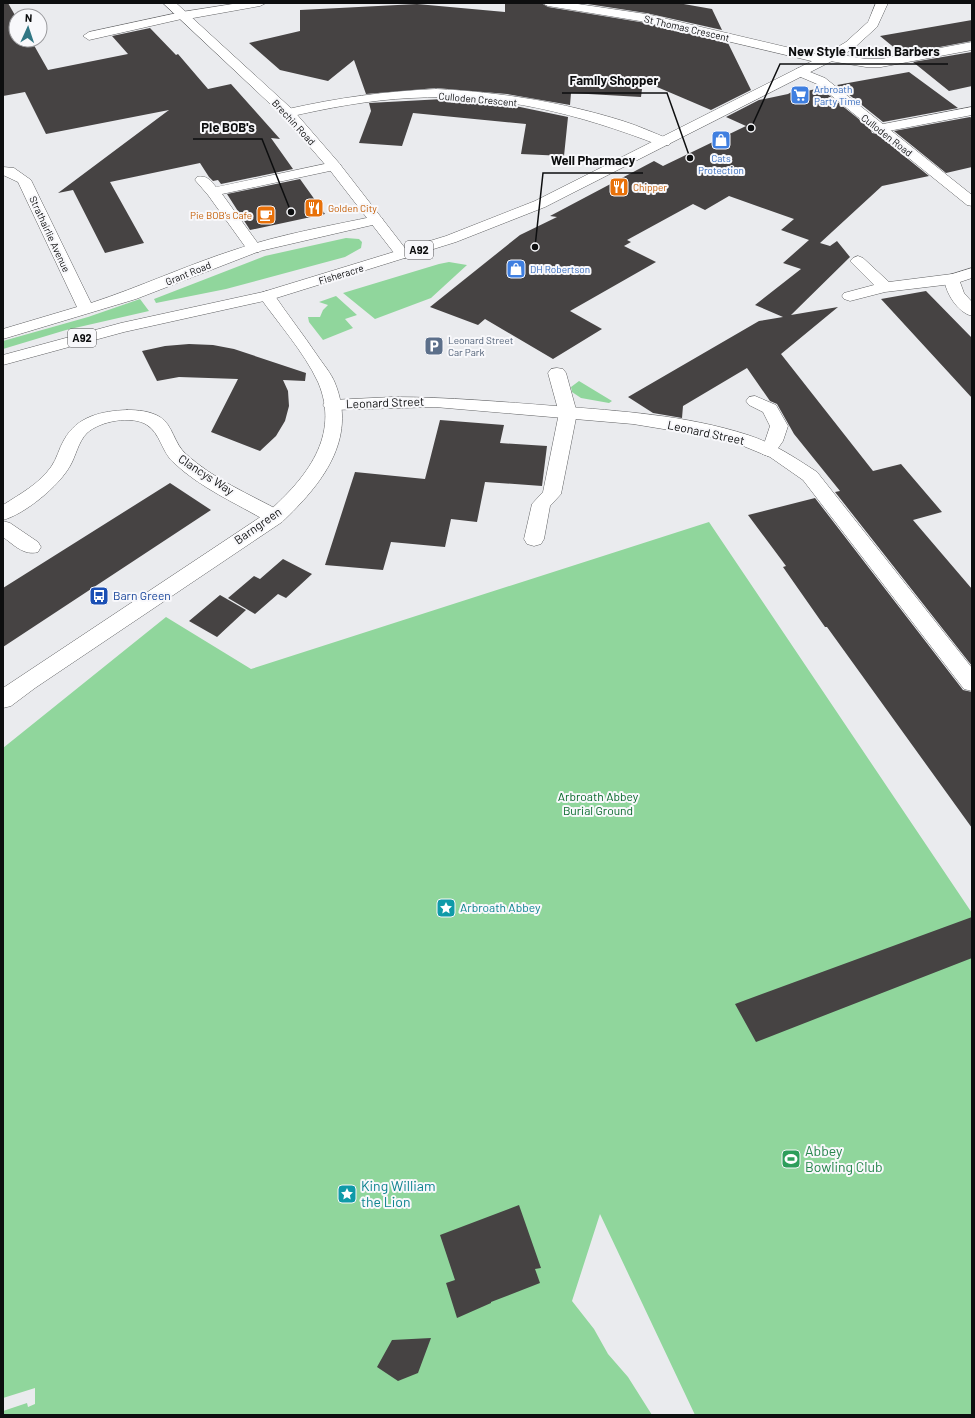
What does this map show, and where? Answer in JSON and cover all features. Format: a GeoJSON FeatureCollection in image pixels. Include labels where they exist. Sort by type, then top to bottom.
{"type":"FeatureCollection","features":[{"type":"Feature","properties":{"kind":"street","name":"Brechin Road"},"geometry":{"type":"LineString","coordinates":[[169,3],[288,113],[334,166],[403,255]]}},
{"type":"Feature","properties":{"kind":"street"},"geometry":{"type":"LineString","coordinates":[[89,36],[182,16],[260,3]]}},
{"type":"Feature","properties":{"kind":"street","name":"St Thomas Crescent"},"geometry":{"type":"LineString","coordinates":[[548,3],[646,18],[827,59],[866,63],[881,63],[972,46]]}},
{"type":"Feature","properties":{"kind":"street","name":"A92"},"geometry":{"type":"LineString","coordinates":[[664,142],[827,59],[850,45],[873,24],[882,3]]}},
{"type":"Feature","properties":{"kind":"street","name":"Culloden Road"},"geometry":{"type":"LineString","coordinates":[[800,72],[821,81],[878,129],[972,202]]}},
{"type":"Feature","properties":{"kind":"street","name":"Culloden Crescent"},"geometry":{"type":"LineString","coordinates":[[288,113],[351,100],[412,94],[466,96],[549,107],[586,115],[620,124],[664,142]]}},
{"type":"Feature","properties":{"kind":"street"},"geometry":{"type":"LineString","coordinates":[[878,129],[972,111]]}},
{"type":"Feature","properties":{"kind":"street","name":"Fisheracre"},"geometry":{"type":"LineString","coordinates":[[3,360],[121,328],[267,296],[458,237],[540,204],[664,142]]}},
{"type":"Feature","properties":{"kind":"street"},"geometry":{"type":"LineString","coordinates":[[213,192],[334,166]]}},
{"type":"Feature","properties":{"kind":"street","name":"Strathairlie Avenue"},"geometry":{"type":"LineString","coordinates":[[3,171],[9,171],[24,180],[86,310]]}},
{"type":"Feature","properties":{"kind":"street"},"geometry":{"type":"LineString","coordinates":[[202,180],[213,192],[254,248]]}},
{"type":"Feature","properties":{"kind":"street"},"geometry":{"type":"LineString","coordinates":[[957,190],[972,186]]}},
{"type":"Feature","properties":{"kind":"street","name":"Grant Road"},"geometry":{"type":"LineString","coordinates":[[3,334],[86,310],[149,289],[222,259],[254,248],[299,236],[376,220]]}},
{"type":"Feature","properties":{"kind":"street"},"geometry":{"type":"LineString","coordinates":[[858,261],[885,287]]}},
{"type":"Feature","properties":{"kind":"street"},"geometry":{"type":"LineString","coordinates":[[850,296],[885,287],[952,279],[972,273]]}},
{"type":"Feature","properties":{"kind":"street"},"geometry":{"type":"LineString","coordinates":[[952,279],[952,288],[957,296],[972,311]]}},
{"type":"Feature","properties":{"kind":"street","name":"Barngreen"},"geometry":{"type":"LineString","coordinates":[[3,700],[27,682],[275,517],[298,496],[317,472],[329,447],[334,422],[332,405],[326,384],[267,296]]}},
{"type":"Feature","properties":{"kind":"street"},"geometry":{"type":"LineString","coordinates":[[534,539],[541,504],[552,494],[568,413],[558,373]]}},
{"type":"Feature","properties":{"kind":"street"},"geometry":{"type":"LineString","coordinates":[[755,401],[770,409],[779,426],[774,441],[768,450]]}},
{"type":"Feature","properties":{"kind":"street","name":"Leonard Street"},"geometry":{"type":"LineString","coordinates":[[332,405],[393,402],[435,402],[633,418],[700,429],[742,439],[768,450],[810,476],[972,683]]}},
{"type":"Feature","properties":{"kind":"street","name":"Clancys Way"},"geometry":{"type":"LineString","coordinates":[[3,514],[43,487],[52,479],[63,464],[70,445],[82,428],[109,417],[133,416],[153,420],[160,426],[172,452],[195,471],[275,517]]}},
{"type":"Feature","properties":{"kind":"street"},"geometry":{"type":"LineString","coordinates":[[3,528],[31,548]]}},
{"type":"Feature","properties":{"kind":"green space"},"geometry":{"type":"Polygon","coordinates":[[[346,238],[359,239],[362,242],[361,248],[345,257],[226,289],[156,303],[154,299],[265,256],[346,238]]]}},
{"type":"Feature","properties":{"kind":"green space"},"geometry":{"type":"Polygon","coordinates":[[[449,262],[467,265],[431,298],[375,319],[343,293],[439,264],[449,262]]]}},
{"type":"Feature","properties":{"kind":"green space"},"geometry":{"type":"Polygon","coordinates":[[[336,296],[357,315],[345,319],[353,328],[323,340],[309,322],[308,317],[320,317],[323,310],[328,305],[319,302],[336,296]]]}},
{"type":"Feature","properties":{"kind":"green space"},"geometry":{"type":"Polygon","coordinates":[[[140,299],[149,311],[66,330],[3,349],[3,341],[88,317],[140,299]]]}},
{"type":"Feature","properties":{"kind":"green space"},"geometry":{"type":"Polygon","coordinates":[[[579,381],[612,401],[609,403],[581,398],[572,392],[571,387],[579,381]]]}},
{"type":"Feature","properties":{"kind":"green space","name":"Arbroath Abbey Burial Ground"},"geometry":{"type":"Polygon","coordinates":[[[709,522],[972,913],[972,1415],[695,1415],[600,1214],[572,1301],[594,1329],[608,1354],[628,1377],[652,1415],[3,1415],[3,1411],[27,1403],[28,1407],[35,1404],[35,1388],[3,1398],[3,748],[166,617],[251,669],[709,522]]]}},
{"type":"Feature","properties":{"kind":"building"},"geometry":{"type":"Polygon","coordinates":[[[3,3],[8,3],[11,8],[8,8],[8,48],[36,48],[48,70],[128,54],[112,36],[150,28],[176,55],[178,54],[208,89],[231,84],[280,139],[271,138],[293,169],[221,184],[218,180],[213,181],[209,177],[200,163],[110,182],[144,243],[105,253],[73,190],[58,193],[169,110],[46,134],[25,92],[3,96],[3,3]]]}},
{"type":"Feature","properties":{"kind":"building"},"geometry":{"type":"Polygon","coordinates":[[[505,3],[541,3],[548,7],[646,23],[728,43],[751,90],[711,110],[643,81],[641,97],[571,93],[570,105],[507,94],[436,88],[366,94],[354,60],[328,81],[280,70],[249,43],[300,31],[300,10],[417,4],[505,12],[505,3]]]}},
{"type":"Feature","properties":{"kind":"building"},"geometry":{"type":"Polygon","coordinates":[[[581,3],[678,3],[712,9],[722,30],[646,13],[581,3]]]}},
{"type":"Feature","properties":{"kind":"building"},"geometry":{"type":"Polygon","coordinates":[[[972,20],[972,41],[902,54],[880,36],[972,20]]]}},
{"type":"Feature","properties":{"kind":"building"},"geometry":{"type":"Polygon","coordinates":[[[972,52],[972,86],[949,91],[913,62],[972,52]]]}},
{"type":"Feature","properties":{"kind":"building"},"geometry":{"type":"Polygon","coordinates":[[[909,72],[958,108],[883,122],[837,85],[909,72]]]}},
{"type":"Feature","properties":{"kind":"building"},"geometry":{"type":"Polygon","coordinates":[[[820,88],[870,128],[872,133],[877,134],[929,176],[882,186],[820,243],[830,246],[837,241],[850,257],[791,315],[838,307],[781,354],[873,471],[901,464],[942,512],[913,520],[972,589],[972,666],[835,492],[840,491],[794,434],[777,404],[770,401],[747,368],[683,406],[682,418],[653,413],[628,397],[759,321],[783,317],[755,305],[801,269],[783,263],[809,240],[781,230],[794,219],[729,196],[705,210],[693,204],[627,240],[631,242],[624,246],[656,262],[570,311],[602,329],[553,359],[485,319],[478,325],[430,307],[520,235],[557,217],[550,216],[654,161],[663,166],[746,126],[726,117],[759,100],[788,94],[795,90],[807,91],[820,88]]]}},
{"type":"Feature","properties":{"kind":"building"},"geometry":{"type":"Polygon","coordinates":[[[443,99],[506,104],[568,117],[564,156],[521,154],[526,124],[413,113],[402,146],[359,143],[371,111],[369,103],[443,99]]]}},
{"type":"Feature","properties":{"kind":"building"},"geometry":{"type":"Polygon","coordinates":[[[970,117],[972,118],[972,167],[946,173],[894,131],[970,117]]]}},
{"type":"Feature","properties":{"kind":"building"},"geometry":{"type":"Polygon","coordinates":[[[300,179],[325,214],[250,230],[227,194],[300,179]]]}},
{"type":"Feature","properties":{"kind":"building"},"geometry":{"type":"Polygon","coordinates":[[[926,291],[972,338],[972,398],[881,299],[926,291]]]}},
{"type":"Feature","properties":{"kind":"building"},"geometry":{"type":"Polygon","coordinates":[[[189,344],[213,345],[234,349],[306,373],[305,381],[283,380],[288,391],[289,406],[285,421],[276,436],[260,451],[211,432],[238,379],[179,377],[157,381],[142,351],[165,346],[189,344]]]}},
{"type":"Feature","properties":{"kind":"building"},"geometry":{"type":"Polygon","coordinates":[[[440,420],[504,425],[500,443],[547,446],[542,486],[485,482],[477,522],[451,519],[445,547],[391,542],[383,570],[325,565],[355,472],[425,479],[440,420]]]}},
{"type":"Feature","properties":{"kind":"building"},"geometry":{"type":"Polygon","coordinates":[[[170,483],[211,510],[3,647],[3,588],[170,483]]]}},
{"type":"Feature","properties":{"kind":"building"},"geometry":{"type":"Polygon","coordinates":[[[815,498],[963,690],[972,692],[972,828],[827,627],[825,627],[783,567],[786,566],[748,515],[815,498]]]}},
{"type":"Feature","properties":{"kind":"building"},"geometry":{"type":"Polygon","coordinates":[[[283,559],[312,574],[286,598],[278,594],[255,614],[228,598],[254,576],[260,579],[283,559]]]}},
{"type":"Feature","properties":{"kind":"building"},"geometry":{"type":"Polygon","coordinates":[[[220,595],[246,610],[217,637],[189,621],[220,595]]]}},
{"type":"Feature","properties":{"kind":"building"},"geometry":{"type":"Polygon","coordinates":[[[972,917],[972,958],[756,1042],[735,1004],[972,917]]]}},
{"type":"Feature","properties":{"kind":"building"},"geometry":{"type":"Polygon","coordinates":[[[519,1205],[541,1268],[535,1269],[540,1283],[491,1302],[457,1318],[446,1283],[455,1280],[440,1235],[519,1205]]]}},
{"type":"Feature","properties":{"kind":"building"},"geometry":{"type":"Polygon","coordinates":[[[431,1338],[418,1373],[398,1381],[377,1367],[392,1340],[431,1338]]]}},
{"type":"Feature","properties":{"kind":"place","name":"Arbroath Party Time"},"geometry":{"type":"Point","coordinates":[800,95]}},
{"type":"Feature","properties":{"kind":"place","name":"New Style Turkish Barbers"},"geometry":{"type":"Point","coordinates":[751,128]}},
{"type":"Feature","properties":{"kind":"place","name":"Cats Protection"},"geometry":{"type":"Point","coordinates":[721,140]}},
{"type":"Feature","properties":{"kind":"place","name":"Family Shopper"},"geometry":{"type":"Point","coordinates":[690,158]}},
{"type":"Feature","properties":{"kind":"place","name":"Chipper"},"geometry":{"type":"Point","coordinates":[619,187]}},
{"type":"Feature","properties":{"kind":"place","name":"Golden City"},"geometry":{"type":"Point","coordinates":[314,208]}},
{"type":"Feature","properties":{"kind":"place","name":"Pie BOB's"},"geometry":{"type":"Point","coordinates":[291,212]}},
{"type":"Feature","properties":{"kind":"place","name":"Pie BOB's Cafe"},"geometry":{"type":"Point","coordinates":[266,215]}},
{"type":"Feature","properties":{"kind":"place","name":"Well Pharmacy"},"geometry":{"type":"Point","coordinates":[535,247]}},
{"type":"Feature","properties":{"kind":"place","name":"DH Robertson"},"geometry":{"type":"Point","coordinates":[516,269]}},
{"type":"Feature","properties":{"kind":"place","name":"Leonard Street Car Park"},"geometry":{"type":"Point","coordinates":[434,346]}},
{"type":"Feature","properties":{"kind":"place","name":"Barn Green"},"geometry":{"type":"Point","coordinates":[99,596]}},
{"type":"Feature","properties":{"kind":"place","name":"Arbroath Abbey"},"geometry":{"type":"Point","coordinates":[446,908]}},
{"type":"Feature","properties":{"kind":"place","name":"Abbey Bowling Club"},"geometry":{"type":"Point","coordinates":[791,1159]}},
{"type":"Feature","properties":{"kind":"place","name":"King William the Lion"},"geometry":{"type":"Point","coordinates":[347,1194]}}]}
